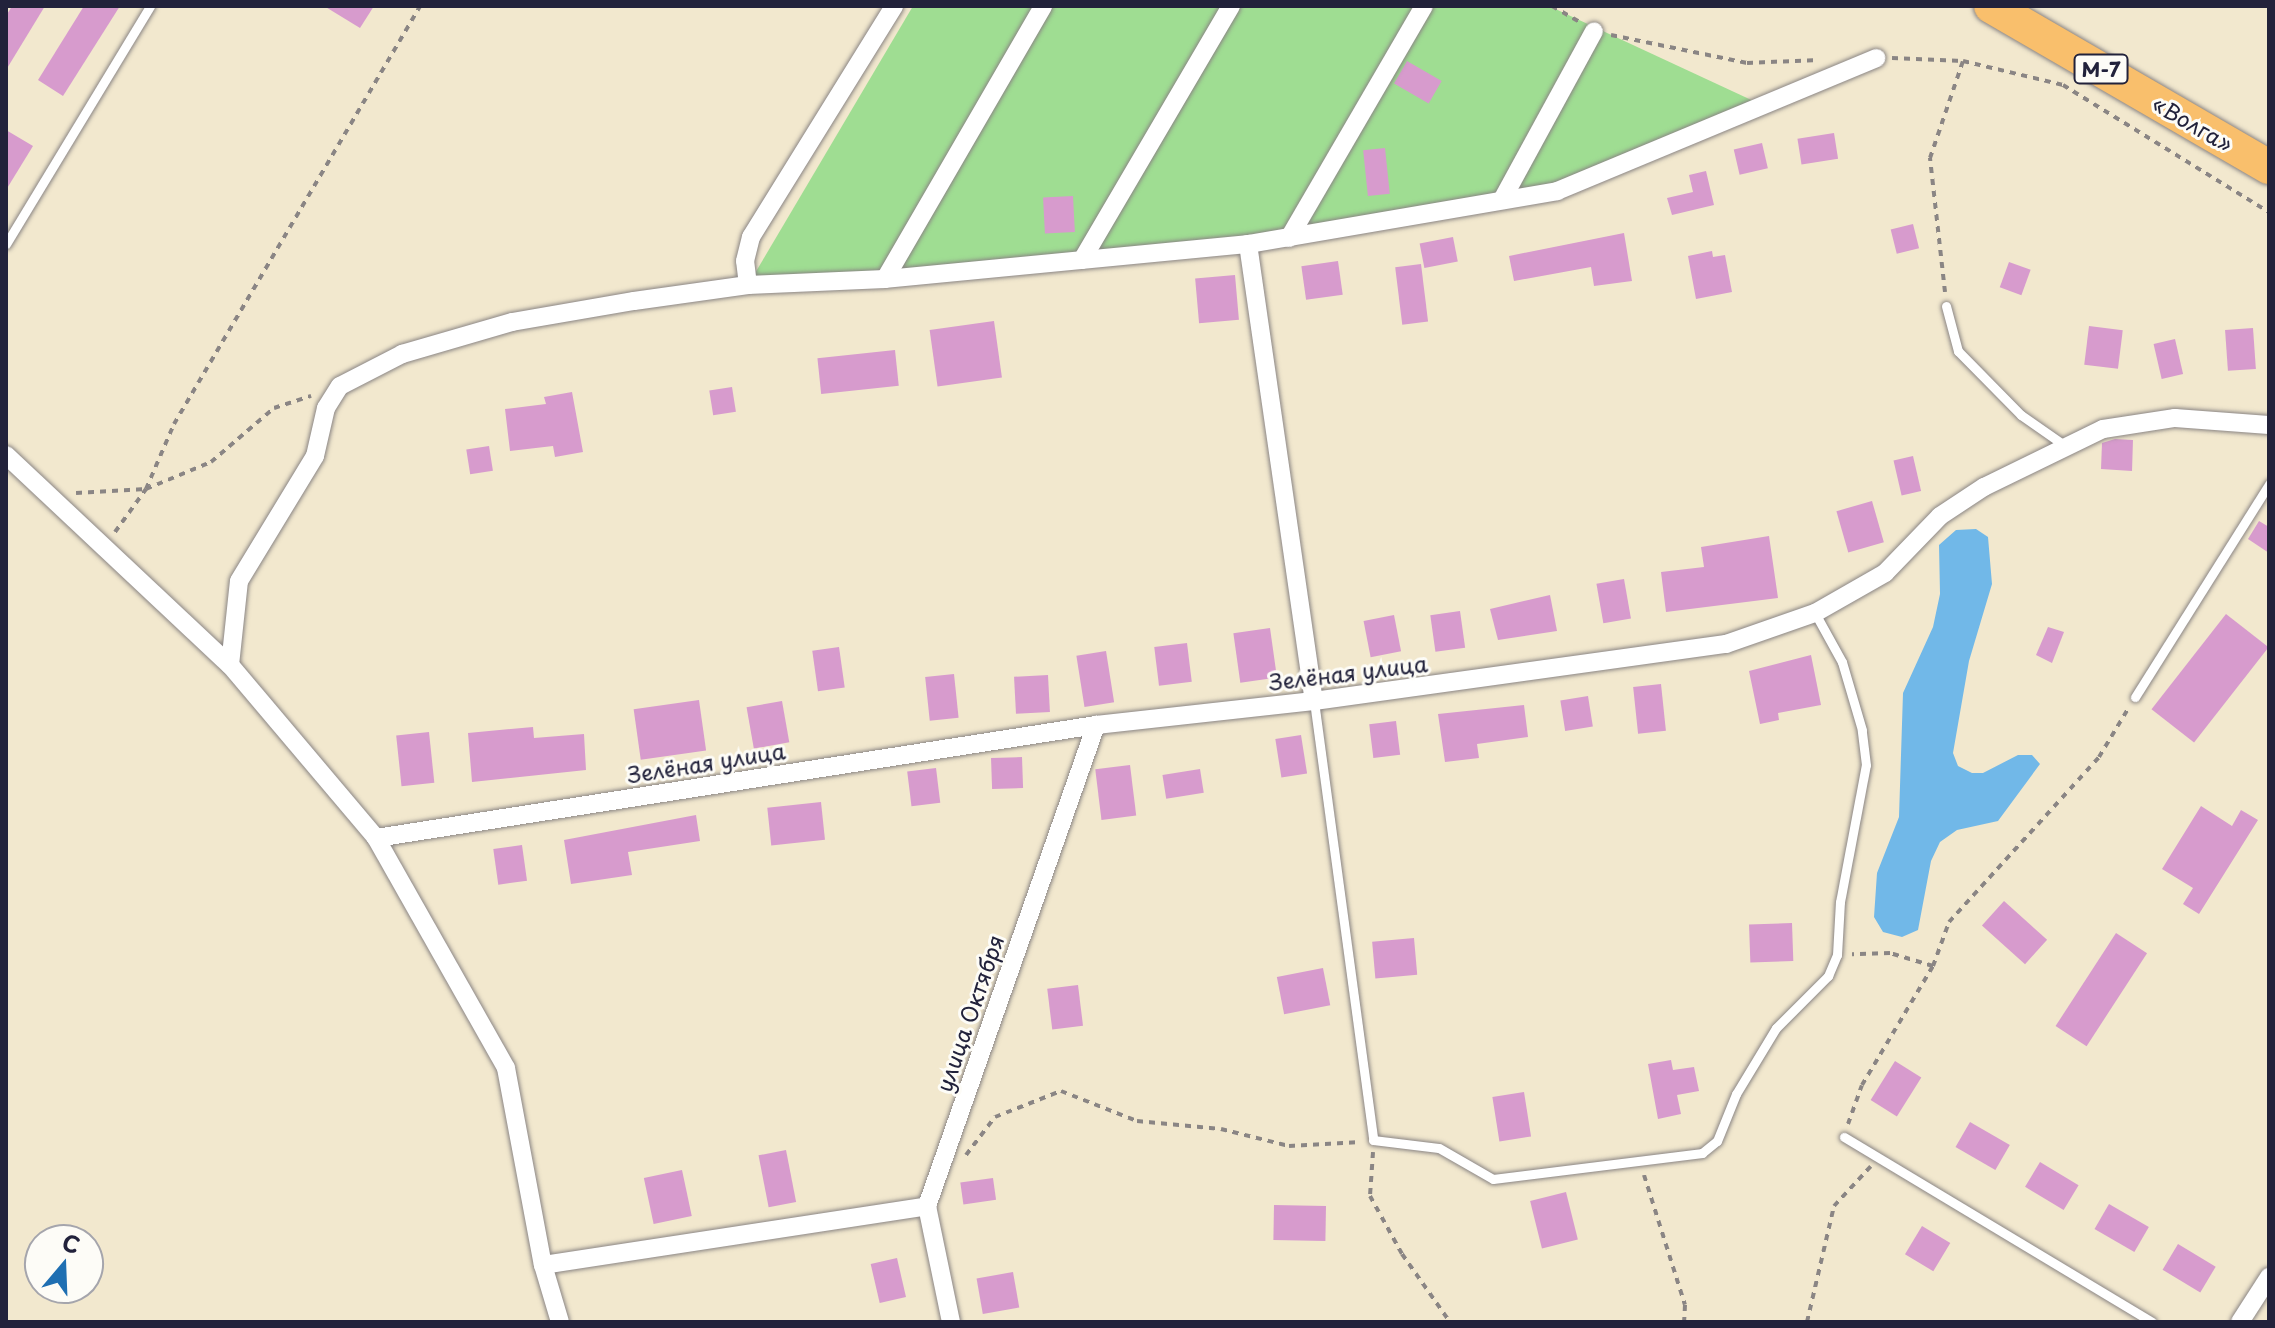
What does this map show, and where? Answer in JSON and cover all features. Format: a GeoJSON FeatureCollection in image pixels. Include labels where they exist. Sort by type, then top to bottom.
{"type":"FeatureCollection","features":[{"type":"Feature","properties":{"kind":"highway","name":"«Волга»"},"geometry":{"type":"LineString","coordinates":[[1991,6],[2269,167]]}},
{"type":"Feature","properties":{"kind":"street"},"geometry":{"type":"LineString","coordinates":[[748,285],[745,261],[751,237],[894,6]]}},
{"type":"Feature","properties":{"kind":"street"},"geometry":{"type":"LineString","coordinates":[[885,279],[1043,6]]}},
{"type":"Feature","properties":{"kind":"street"},"geometry":{"type":"LineString","coordinates":[[1082,260],[1231,6]]}},
{"type":"Feature","properties":{"kind":"street"},"geometry":{"type":"LineString","coordinates":[[1289,238],[1424,6]]}},
{"type":"Feature","properties":{"kind":"street"},"geometry":{"type":"LineString","coordinates":[[1502,200],[1594,31]]}},
{"type":"Feature","properties":{"kind":"street"},"geometry":{"type":"LineString","coordinates":[[230,665],[231,613],[239,581],[315,456],[326,408],[340,386],[450,337],[603,306],[748,285],[885,279],[1248,244],[1557,191],[1876,58]]}},
{"type":"Feature","properties":{"kind":"street"},"geometry":{"type":"LineString","coordinates":[[1248,244],[1314,701]]}},
{"type":"Feature","properties":{"kind":"street","name":"Зелёная улица"},"geometry":{"type":"LineString","coordinates":[[376,838],[1096,725],[1314,701],[1726,644],[1815,613],[1885,573],[1940,516],[2064,445],[2132,422],[2175,418],[2269,425]]}},
{"type":"Feature","properties":{"kind":"street"},"geometry":{"type":"LineString","coordinates":[[6,455],[103,550],[230,665],[376,838],[506,1068],[543,1265],[560,1322]]}},
{"type":"Feature","properties":{"kind":"street","name":"улица Октября"},"geometry":{"type":"LineString","coordinates":[[927,1206],[1096,725]]}},
{"type":"Feature","properties":{"kind":"street"},"geometry":{"type":"LineString","coordinates":[[543,1265],[927,1206],[951,1322]]}},
{"type":"Feature","properties":{"kind":"street"},"geometry":{"type":"LineString","coordinates":[[2240,1322],[2269,1277]]}},
{"type":"Feature","properties":{"kind":"lane"},"geometry":{"type":"LineString","coordinates":[[6,244],[150,6]]}},
{"type":"Feature","properties":{"kind":"lane"},"geometry":{"type":"LineString","coordinates":[[1946,306],[1949,333],[1958,351],[2021,415],[2064,445]]}},
{"type":"Feature","properties":{"kind":"lane"},"geometry":{"type":"LineString","coordinates":[[2135,697],[2269,484]]}},
{"type":"Feature","properties":{"kind":"lane"},"geometry":{"type":"LineString","coordinates":[[1314,701],[1373,1140],[1439,1148],[1493,1179],[1702,1153],[1717,1141],[1736,1094],[1776,1028],[1828,976],[1837,955],[1840,902],[1866,765],[1862,730],[1842,662],[1815,613]]}},
{"type":"Feature","properties":{"kind":"lane"},"geometry":{"type":"LineString","coordinates":[[1844,1137],[2152,1322]]}},
{"type":"Feature","properties":{"kind":"path"},"geometry":{"type":"LineString","coordinates":[[103,550],[146,489],[174,424],[420,6]]}},
{"type":"Feature","properties":{"kind":"path"},"geometry":{"type":"LineString","coordinates":[[1552,6],[1594,31],[1747,63],[1833,59]]}},
{"type":"Feature","properties":{"kind":"path"},"geometry":{"type":"LineString","coordinates":[[1876,58],[1963,61],[2063,85],[2269,212]]}},
{"type":"Feature","properties":{"kind":"path"},"geometry":{"type":"LineString","coordinates":[[1946,306],[1930,158],[1963,61]]}},
{"type":"Feature","properties":{"kind":"path"},"geometry":{"type":"LineString","coordinates":[[42,491],[96,495],[146,489],[211,462],[274,408],[340,386]]}},
{"type":"Feature","properties":{"kind":"path"},"geometry":{"type":"LineString","coordinates":[[1844,1137],[1862,1085],[1933,966],[1949,922],[2099,757],[2135,697]]}},
{"type":"Feature","properties":{"kind":"path"},"geometry":{"type":"LineString","coordinates":[[1837,955],[1890,953],[1933,966]]}},
{"type":"Feature","properties":{"kind":"path"},"geometry":{"type":"LineString","coordinates":[[956,1168],[995,1117],[1061,1091],[1137,1121],[1221,1129],[1289,1146],[1373,1140],[1370,1196],[1402,1254],[1450,1322]]}},
{"type":"Feature","properties":{"kind":"path"},"geometry":{"type":"LineString","coordinates":[[1807,1322],[1834,1206],[1879,1158]]}},
{"type":"Feature","properties":{"kind":"path"},"geometry":{"type":"LineString","coordinates":[[1641,1161],[1649,1202],[1685,1305],[1684,1322]]}},
{"type":"Feature","properties":{"kind":"green space"},"geometry":{"type":"Polygon","coordinates":[[[913,6],[1549,6],[1760,104],[1557,191],[1289,238],[748,285],[913,6]]]}},
{"type":"Feature","properties":{"kind":"water"},"geometry":{"type":"Polygon","coordinates":[[[1976,529],[1988,537],[1992,584],[1969,661],[1953,753],[1958,766],[1972,773],[1983,773],[2018,755],[2032,755],[2040,764],[1998,821],[1957,830],[1940,842],[1931,861],[1918,930],[1902,937],[1883,932],[1874,917],[1877,873],[1899,817],[1903,693],[1933,627],[1940,594],[1939,545],[1956,530],[1976,529]]]}},
{"type":"Feature","properties":{"kind":"building"},"geometry":{"type":"Polygon","coordinates":[[[12,6],[45,6],[6,70],[6,16],[12,6]]]}},
{"type":"Feature","properties":{"kind":"building"},"geometry":{"type":"Polygon","coordinates":[[[84,6],[120,6],[63,96],[38,80],[84,6]]]}},
{"type":"Feature","properties":{"kind":"building"},"geometry":{"type":"Polygon","coordinates":[[[324,6],[374,6],[360,28],[324,6]]]}},
{"type":"Feature","properties":{"kind":"building"},"geometry":{"type":"Polygon","coordinates":[[[1407,61],[1442,81],[1429,104],[1394,84],[1407,61]]]}},
{"type":"Feature","properties":{"kind":"building"},"geometry":{"type":"Polygon","coordinates":[[[6,130],[33,146],[6,190],[6,130]]]}},
{"type":"Feature","properties":{"kind":"building"},"geometry":{"type":"Polygon","coordinates":[[[1834,133],[1838,159],[1802,164],[1797,139],[1834,133]]]}},
{"type":"Feature","properties":{"kind":"building"},"geometry":{"type":"Polygon","coordinates":[[[1762,143],[1768,168],[1740,175],[1734,150],[1762,143]]]}},
{"type":"Feature","properties":{"kind":"building"},"geometry":{"type":"Polygon","coordinates":[[[1385,148],[1390,194],[1368,196],[1363,150],[1385,148]]]}},
{"type":"Feature","properties":{"kind":"building"},"geometry":{"type":"Polygon","coordinates":[[[1706,171],[1714,205],[1672,215],[1667,198],[1693,192],[1689,175],[1706,171]]]}},
{"type":"Feature","properties":{"kind":"building"},"geometry":{"type":"Polygon","coordinates":[[[1073,196],[1075,232],[1045,234],[1043,198],[1073,196]]]}},
{"type":"Feature","properties":{"kind":"building"},"geometry":{"type":"Polygon","coordinates":[[[1913,224],[1919,248],[1897,254],[1891,230],[1913,224]]]}},
{"type":"Feature","properties":{"kind":"building"},"geometry":{"type":"Polygon","coordinates":[[[1624,233],[1632,281],[1594,286],[1591,267],[1514,281],[1509,256],[1624,233]]]}},
{"type":"Feature","properties":{"kind":"building"},"geometry":{"type":"Polygon","coordinates":[[[1453,237],[1458,262],[1424,268],[1420,243],[1453,237]]]}},
{"type":"Feature","properties":{"kind":"building"},"geometry":{"type":"Polygon","coordinates":[[[1712,251],[1713,257],[1725,255],[1732,292],[1696,299],[1688,256],[1712,251]]]}},
{"type":"Feature","properties":{"kind":"building"},"geometry":{"type":"Polygon","coordinates":[[[1338,261],[1343,295],[1306,300],[1301,266],[1338,261]]]}},
{"type":"Feature","properties":{"kind":"building"},"geometry":{"type":"Polygon","coordinates":[[[2009,262],[2031,270],[2021,295],[2000,287],[2009,262]]]}},
{"type":"Feature","properties":{"kind":"building"},"geometry":{"type":"Polygon","coordinates":[[[1421,264],[1428,322],[1402,325],[1395,267],[1421,264]]]}},
{"type":"Feature","properties":{"kind":"building"},"geometry":{"type":"Polygon","coordinates":[[[1235,275],[1239,320],[1199,323],[1195,278],[1235,275]]]}},
{"type":"Feature","properties":{"kind":"building"},"geometry":{"type":"Polygon","coordinates":[[[994,321],[1002,377],[938,386],[930,330],[994,321]]]}},
{"type":"Feature","properties":{"kind":"building"},"geometry":{"type":"Polygon","coordinates":[[[2089,326],[2123,330],[2118,369],[2084,365],[2089,326]]]}},
{"type":"Feature","properties":{"kind":"building"},"geometry":{"type":"Polygon","coordinates":[[[2253,328],[2256,369],[2228,371],[2225,330],[2253,328]]]}},
{"type":"Feature","properties":{"kind":"building"},"geometry":{"type":"Polygon","coordinates":[[[2175,339],[2183,374],[2162,379],[2154,344],[2175,339]]]}},
{"type":"Feature","properties":{"kind":"building"},"geometry":{"type":"Polygon","coordinates":[[[895,350],[899,386],[821,394],[817,358],[895,350]]]}},
{"type":"Feature","properties":{"kind":"building"},"geometry":{"type":"Polygon","coordinates":[[[732,387],[736,412],[713,415],[709,391],[732,387]]]}},
{"type":"Feature","properties":{"kind":"building"},"geometry":{"type":"Polygon","coordinates":[[[572,392],[583,452],[555,457],[553,446],[510,451],[505,409],[546,404],[544,397],[572,392]]]}},
{"type":"Feature","properties":{"kind":"building"},"geometry":{"type":"Polygon","coordinates":[[[2115,439],[2133,440],[2132,471],[2101,469],[2102,443],[2115,439]]]}},
{"type":"Feature","properties":{"kind":"building"},"geometry":{"type":"Polygon","coordinates":[[[489,446],[493,471],[470,474],[466,450],[489,446]]]}},
{"type":"Feature","properties":{"kind":"building"},"geometry":{"type":"Polygon","coordinates":[[[1913,456],[1921,491],[1902,496],[1894,460],[1913,456]]]}},
{"type":"Feature","properties":{"kind":"building"},"geometry":{"type":"Polygon","coordinates":[[[1872,501],[1884,542],[1848,553],[1836,511],[1872,501]]]}},
{"type":"Feature","properties":{"kind":"building"},"geometry":{"type":"Polygon","coordinates":[[[2259,521],[2269,527],[2269,553],[2248,539],[2259,521]]]}},
{"type":"Feature","properties":{"kind":"building"},"geometry":{"type":"Polygon","coordinates":[[[1769,536],[1778,598],[1666,612],[1661,572],[1704,567],[1701,547],[1769,536]]]}},
{"type":"Feature","properties":{"kind":"building"},"geometry":{"type":"Polygon","coordinates":[[[1624,579],[1631,618],[1603,623],[1596,584],[1624,579]]]}},
{"type":"Feature","properties":{"kind":"building"},"geometry":{"type":"Polygon","coordinates":[[[1550,595],[1557,631],[1498,640],[1490,609],[1550,595]]]}},
{"type":"Feature","properties":{"kind":"building"},"geometry":{"type":"Polygon","coordinates":[[[1460,611],[1465,648],[1435,652],[1430,615],[1460,611]]]}},
{"type":"Feature","properties":{"kind":"building"},"geometry":{"type":"Polygon","coordinates":[[[2226,614],[2269,647],[2194,743],[2152,709],[2226,614]]]}},
{"type":"Feature","properties":{"kind":"building"},"geometry":{"type":"Polygon","coordinates":[[[1394,615],[1401,651],[1371,657],[1364,621],[1394,615]]]}},
{"type":"Feature","properties":{"kind":"building"},"geometry":{"type":"Polygon","coordinates":[[[2048,627],[2064,632],[2052,663],[2036,655],[2048,627]]]}},
{"type":"Feature","properties":{"kind":"building"},"geometry":{"type":"Polygon","coordinates":[[[1270,628],[1277,678],[1240,683],[1233,633],[1270,628]]]}},
{"type":"Feature","properties":{"kind":"building"},"geometry":{"type":"Polygon","coordinates":[[[1187,643],[1192,682],[1159,686],[1154,647],[1187,643]]]}},
{"type":"Feature","properties":{"kind":"building"},"geometry":{"type":"Polygon","coordinates":[[[839,647],[845,688],[818,691],[812,651],[839,647]]]}},
{"type":"Feature","properties":{"kind":"building"},"geometry":{"type":"Polygon","coordinates":[[[1106,651],[1114,702],[1085,707],[1076,656],[1106,651]]]}},
{"type":"Feature","properties":{"kind":"building"},"geometry":{"type":"Polygon","coordinates":[[[1811,655],[1821,705],[1778,713],[1779,720],[1760,724],[1749,671],[1811,655]]]}},
{"type":"Feature","properties":{"kind":"building"},"geometry":{"type":"Polygon","coordinates":[[[954,674],[959,718],[930,721],[925,677],[954,674]]]}},
{"type":"Feature","properties":{"kind":"building"},"geometry":{"type":"Polygon","coordinates":[[[1048,675],[1050,712],[1016,714],[1014,677],[1048,675]]]}},
{"type":"Feature","properties":{"kind":"building"},"geometry":{"type":"Polygon","coordinates":[[[1661,684],[1666,731],[1638,734],[1633,687],[1661,684]]]}},
{"type":"Feature","properties":{"kind":"building"},"geometry":{"type":"Polygon","coordinates":[[[1588,696],[1593,727],[1565,731],[1560,700],[1588,696]]]}},
{"type":"Feature","properties":{"kind":"building"},"geometry":{"type":"Polygon","coordinates":[[[699,700],[706,751],[641,760],[634,709],[699,700]]]}},
{"type":"Feature","properties":{"kind":"building"},"geometry":{"type":"Polygon","coordinates":[[[782,701],[789,742],[754,749],[747,707],[782,701]]]}},
{"type":"Feature","properties":{"kind":"building"},"geometry":{"type":"Polygon","coordinates":[[[1524,705],[1528,737],[1477,744],[1479,758],[1445,762],[1438,714],[1524,705]]]}},
{"type":"Feature","properties":{"kind":"building"},"geometry":{"type":"Polygon","coordinates":[[[1396,721],[1400,755],[1373,758],[1369,724],[1396,721]]]}},
{"type":"Feature","properties":{"kind":"building"},"geometry":{"type":"Polygon","coordinates":[[[533,727],[534,738],[584,734],[586,770],[472,782],[468,733],[533,727]]]}},
{"type":"Feature","properties":{"kind":"building"},"geometry":{"type":"Polygon","coordinates":[[[429,732],[434,783],[402,786],[396,735],[429,732]]]}},
{"type":"Feature","properties":{"kind":"building"},"geometry":{"type":"Polygon","coordinates":[[[1301,735],[1307,774],[1281,778],[1275,739],[1301,735]]]}},
{"type":"Feature","properties":{"kind":"building"},"geometry":{"type":"Polygon","coordinates":[[[1022,757],[1023,788],[992,789],[991,758],[1022,757]]]}},
{"type":"Feature","properties":{"kind":"building"},"geometry":{"type":"Polygon","coordinates":[[[1130,765],[1136,816],[1101,820],[1095,769],[1130,765]]]}},
{"type":"Feature","properties":{"kind":"building"},"geometry":{"type":"Polygon","coordinates":[[[936,768],[940,803],[911,806],[907,772],[936,768]]]}},
{"type":"Feature","properties":{"kind":"building"},"geometry":{"type":"Polygon","coordinates":[[[1200,769],[1204,793],[1166,799],[1162,775],[1200,769]]]}},
{"type":"Feature","properties":{"kind":"building"},"geometry":{"type":"Polygon","coordinates":[[[821,802],[825,840],[771,845],[767,808],[821,802]]]}},
{"type":"Feature","properties":{"kind":"building"},"geometry":{"type":"Polygon","coordinates":[[[2201,806],[2232,826],[2241,810],[2258,820],[2199,914],[2183,904],[2193,888],[2162,869],[2201,806]]]}},
{"type":"Feature","properties":{"kind":"building"},"geometry":{"type":"Polygon","coordinates":[[[696,815],[700,841],[628,852],[632,875],[571,884],[564,840],[696,815]]]}},
{"type":"Feature","properties":{"kind":"building"},"geometry":{"type":"Polygon","coordinates":[[[522,845],[527,881],[498,885],[493,849],[522,845]]]}},
{"type":"Feature","properties":{"kind":"building"},"geometry":{"type":"Polygon","coordinates":[[[2004,901],[2047,940],[2025,964],[1982,926],[2004,901]]]}},
{"type":"Feature","properties":{"kind":"building"},"geometry":{"type":"Polygon","coordinates":[[[1792,923],[1793,961],[1750,962],[1749,925],[1792,923]]]}},
{"type":"Feature","properties":{"kind":"building"},"geometry":{"type":"Polygon","coordinates":[[[2116,933],[2147,953],[2087,1046],[2056,1026],[2116,933]]]}},
{"type":"Feature","properties":{"kind":"building"},"geometry":{"type":"Polygon","coordinates":[[[1414,938],[1417,975],[1375,979],[1372,942],[1414,938]]]}},
{"type":"Feature","properties":{"kind":"building"},"geometry":{"type":"Polygon","coordinates":[[[1323,968],[1330,1005],[1284,1014],[1277,977],[1323,968]]]}},
{"type":"Feature","properties":{"kind":"building"},"geometry":{"type":"Polygon","coordinates":[[[1078,985],[1083,1026],[1052,1029],[1047,989],[1078,985]]]}},
{"type":"Feature","properties":{"kind":"building"},"geometry":{"type":"Polygon","coordinates":[[[1671,1060],[1673,1070],[1694,1067],[1699,1091],[1677,1095],[1681,1114],[1658,1119],[1648,1064],[1671,1060]]]}},
{"type":"Feature","properties":{"kind":"building"},"geometry":{"type":"Polygon","coordinates":[[[1895,1061],[1921,1077],[1897,1116],[1871,1100],[1895,1061]]]}},
{"type":"Feature","properties":{"kind":"building"},"geometry":{"type":"Polygon","coordinates":[[[1524,1092],[1531,1136],[1499,1141],[1492,1097],[1524,1092]]]}},
{"type":"Feature","properties":{"kind":"building"},"geometry":{"type":"Polygon","coordinates":[[[1970,1122],[2010,1145],[1995,1170],[1956,1147],[1970,1122]]]}},
{"type":"Feature","properties":{"kind":"building"},"geometry":{"type":"Polygon","coordinates":[[[786,1150],[796,1202],[769,1207],[759,1155],[786,1150]]]}},
{"type":"Feature","properties":{"kind":"building"},"geometry":{"type":"Polygon","coordinates":[[[2040,1162],[2079,1185],[2064,1210],[2025,1187],[2040,1162]]]}},
{"type":"Feature","properties":{"kind":"building"},"geometry":{"type":"Polygon","coordinates":[[[682,1170],[692,1216],[654,1224],[644,1178],[682,1170]]]}},
{"type":"Feature","properties":{"kind":"building"},"geometry":{"type":"Polygon","coordinates":[[[993,1178],[996,1200],[963,1204],[960,1183],[993,1178]]]}},
{"type":"Feature","properties":{"kind":"building"},"geometry":{"type":"Polygon","coordinates":[[[1566,1192],[1578,1240],[1542,1248],[1530,1201],[1566,1192]]]}},
{"type":"Feature","properties":{"kind":"building"},"geometry":{"type":"Polygon","coordinates":[[[2109,1204],[2149,1227],[2134,1252],[2094,1229],[2109,1204]]]}},
{"type":"Feature","properties":{"kind":"building"},"geometry":{"type":"Polygon","coordinates":[[[1274,1205],[1326,1206],[1325,1241],[1273,1240],[1274,1205]]]}},
{"type":"Feature","properties":{"kind":"building"},"geometry":{"type":"Polygon","coordinates":[[[1922,1226],[1950,1243],[1933,1271],[1905,1254],[1922,1226]]]}},
{"type":"Feature","properties":{"kind":"building"},"geometry":{"type":"Polygon","coordinates":[[[2178,1244],[2216,1267],[2200,1292],[2163,1270],[2178,1244]]]}},
{"type":"Feature","properties":{"kind":"building"},"geometry":{"type":"Polygon","coordinates":[[[897,1258],[906,1297],[880,1303],[871,1264],[897,1258]]]}},
{"type":"Feature","properties":{"kind":"building"},"geometry":{"type":"Polygon","coordinates":[[[1013,1272],[1019,1307],[983,1314],[977,1278],[1013,1272]]]}}]}
